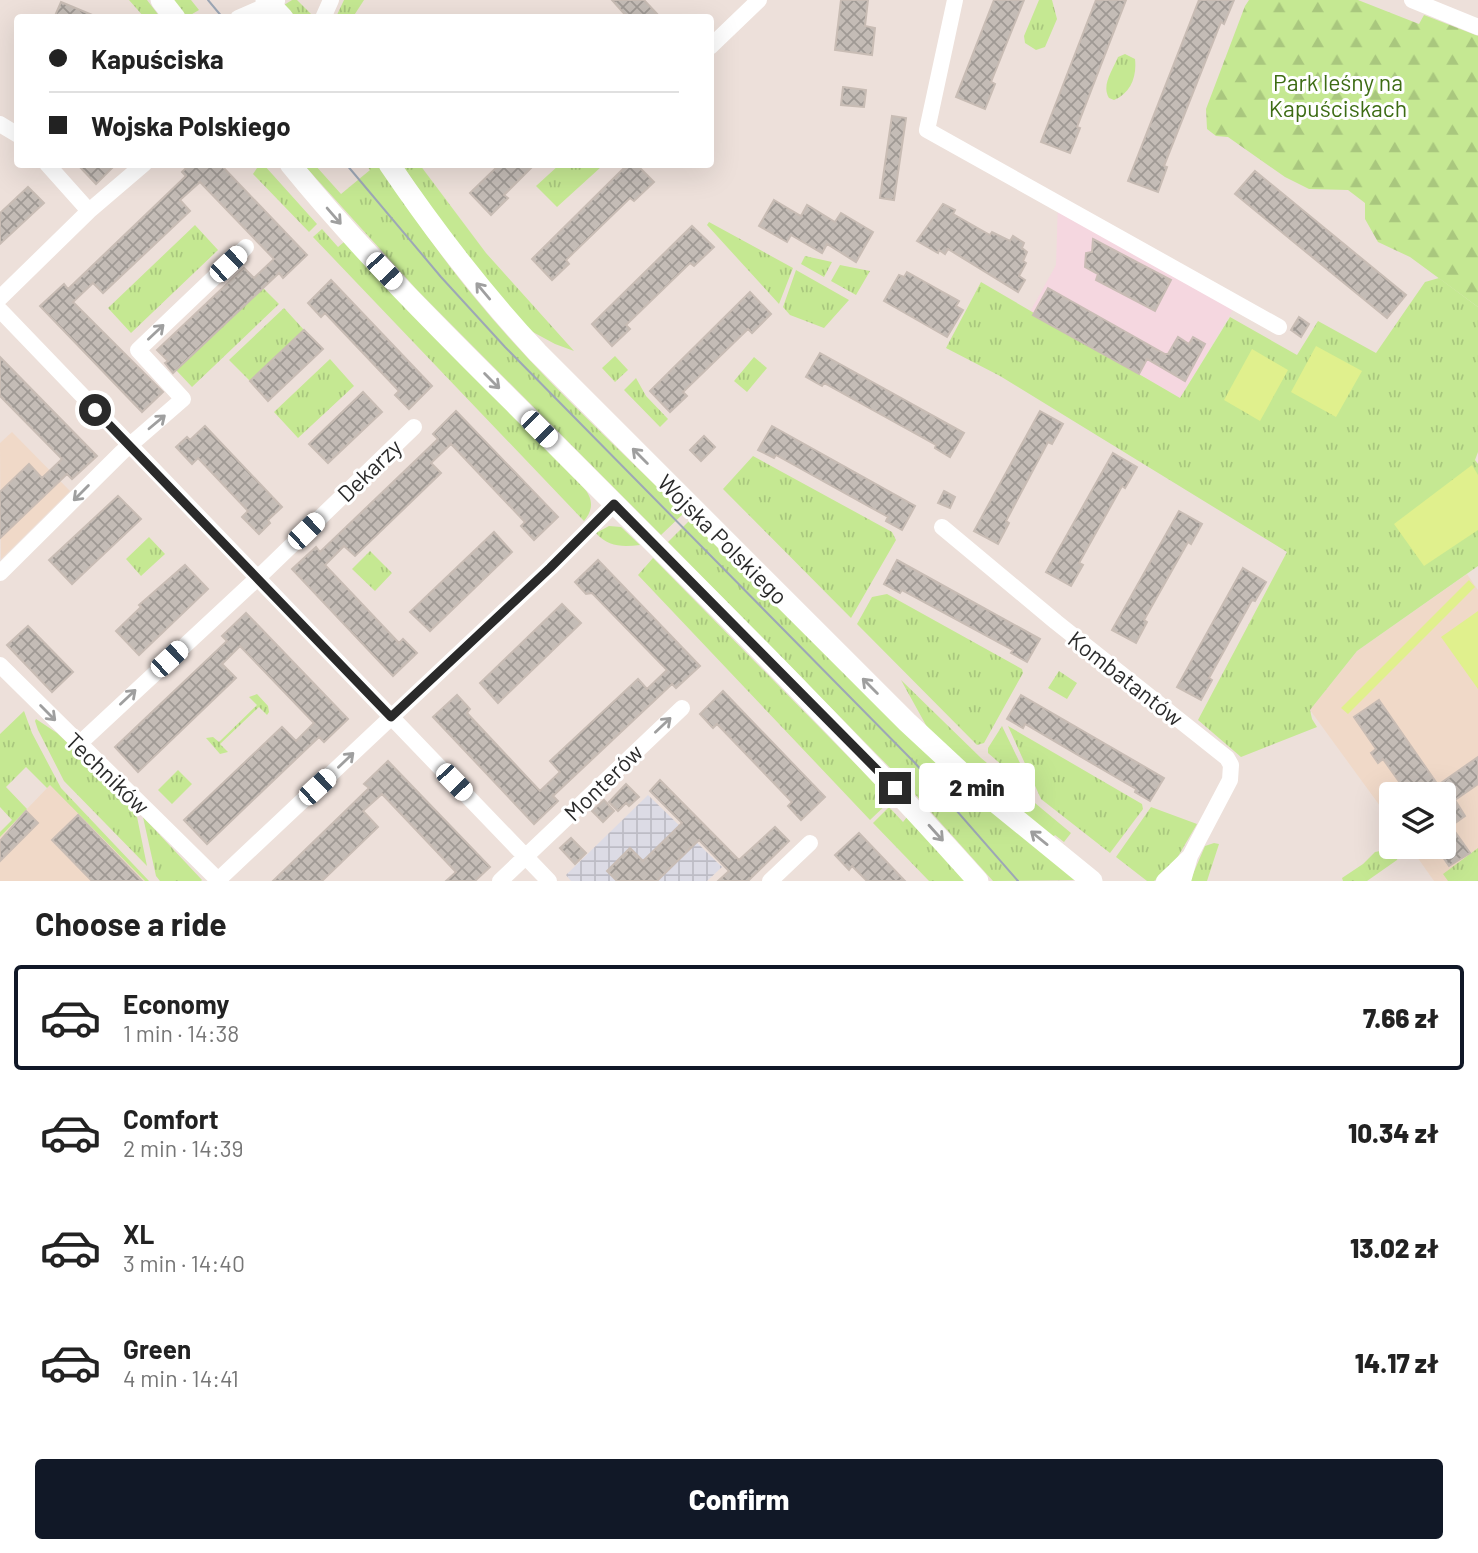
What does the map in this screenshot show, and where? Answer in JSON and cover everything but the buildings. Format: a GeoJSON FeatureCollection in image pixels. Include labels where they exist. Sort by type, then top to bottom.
{"type":"FeatureCollection","features":[{"type":"Feature","properties":{"kind":"street"},"geometry":{"type":"LineString","coordinates":[[161,0],[172,14]]}},
{"type":"Feature","properties":{"kind":"street"},"geometry":{"type":"LineString","coordinates":[[714,43],[759,0]]}},
{"type":"Feature","properties":{"kind":"street"},"geometry":{"type":"LineString","coordinates":[[955,0],[927,130],[1279,327]]}},
{"type":"Feature","properties":{"kind":"street"},"geometry":{"type":"LineString","coordinates":[[1412,0],[1478,27]]}},
{"type":"Feature","properties":{"kind":"street"},"geometry":{"type":"LineString","coordinates":[[249,14],[275,5]]}},
{"type":"Feature","properties":{"kind":"street"},"geometry":{"type":"LineString","coordinates":[[51,168],[89,211]]}},
{"type":"Feature","properties":{"kind":"street"},"geometry":{"type":"LineString","coordinates":[[0,298],[89,211],[139,168]]}},
{"type":"Feature","properties":{"kind":"street"},"geometry":{"type":"LineString","coordinates":[[294,168],[408,296],[863,754],[978,881]]}},
{"type":"Feature","properties":{"kind":"street","name":"Wojska Polskiego"},"geometry":{"type":"LineString","coordinates":[[392,168],[453,255],[538,354],[907,722],[996,803],[1092,881]]}},
{"type":"Feature","properties":{"kind":"street"},"geometry":{"type":"LineString","coordinates":[[0,573],[130,445],[183,400],[138,349],[246,247]]}},
{"type":"Feature","properties":{"kind":"street"},"geometry":{"type":"LineString","coordinates":[[0,310],[549,881]]}},
{"type":"Feature","properties":{"kind":"street","name":"Dekarzy"},"geometry":{"type":"LineString","coordinates":[[79,744],[415,427]]}},
{"type":"Feature","properties":{"kind":"street"},"geometry":{"type":"LineString","coordinates":[[217,881],[550,568],[614,504]]}},
{"type":"Feature","properties":{"kind":"street","name":"Kombatantów"},"geometry":{"type":"LineString","coordinates":[[942,527],[1227,758],[1231,765],[1230,780],[1191,856],[1183,881]]}},
{"type":"Feature","properties":{"kind":"street","name":"Techników"},"geometry":{"type":"LineString","coordinates":[[0,665],[217,881]]}},
{"type":"Feature","properties":{"kind":"street","name":"Monterów"},"geometry":{"type":"LineString","coordinates":[[500,881],[682,708]]}},
{"type":"Feature","properties":{"kind":"street"},"geometry":{"type":"LineString","coordinates":[[770,881],[810,843]]}},
{"type":"Feature","properties":{"kind":"street","name":"Kombatantów"},"geometry":{"type":"LineString","coordinates":[[1164,881],[1191,856]]}},
{"type":"Feature","properties":{"kind":"shaded area"},"geometry":{"type":"Polygon","coordinates":[[[1058,202],[1237,303],[1180,398],[1030,312],[1056,265],[1058,202]]]}},
{"type":"Feature","properties":{"kind":"shaded area"},"geometry":{"type":"Polygon","coordinates":[[[12,432],[70,491],[1,559],[0,443],[12,432]]]}},
{"type":"Feature","properties":{"kind":"shaded area"},"geometry":{"type":"Polygon","coordinates":[[[1467,574],[1478,590],[1478,881],[1434,881],[1418,859],[1456,859],[1456,782],[1379,782],[1379,805],[1310,710],[1357,651],[1467,574]]]}},
{"type":"Feature","properties":{"kind":"shaded area"},"geometry":{"type":"Polygon","coordinates":[[[50,785],[145,881],[0,881],[0,837],[50,785]]]}},
{"type":"Feature","properties":{"kind":"shaded area"},"geometry":{"type":"Polygon","coordinates":[[[648,795],[722,867],[707,881],[571,881],[566,875],[648,795]]]}},
{"type":"Feature","properties":{"kind":"green space"},"geometry":{"type":"Polygon","coordinates":[[[129,0],[147,0],[158,14],[141,14],[129,0]]]}},
{"type":"Feature","properties":{"kind":"green space"},"geometry":{"type":"Polygon","coordinates":[[[173,0],[191,0],[199,10],[185,14],[173,0]]]}},
{"type":"Feature","properties":{"kind":"green space"},"geometry":{"type":"Polygon","coordinates":[[[297,0],[311,14],[293,14],[284,5],[297,0]]]}},
{"type":"Feature","properties":{"kind":"green space"},"geometry":{"type":"Polygon","coordinates":[[[344,0],[364,0],[355,14],[337,14],[344,0]]]}},
{"type":"Feature","properties":{"kind":"green space"},"geometry":{"type":"Polygon","coordinates":[[[1039,0],[1052,0],[1057,19],[1045,47],[1036,50],[1025,43],[1024,36],[1039,0]]]}},
{"type":"Feature","properties":{"kind":"green space","name":"Park leśny na Kapuściskach"},"geometry":{"type":"Polygon","coordinates":[[[1249,0],[1358,0],[1419,24],[1424,15],[1478,36],[1478,307],[1410,257],[1378,242],[1365,219],[1365,203],[1348,190],[1309,189],[1285,177],[1228,137],[1216,136],[1207,129],[1206,109],[1249,0]]]}},
{"type":"Feature","properties":{"kind":"green space"},"geometry":{"type":"Polygon","coordinates":[[[1125,54],[1135,59],[1134,78],[1125,93],[1114,100],[1109,98],[1107,83],[1118,57],[1125,54]]]}},
{"type":"Feature","properties":{"kind":"green space"},"geometry":{"type":"Polygon","coordinates":[[[257,168],[267,168],[317,224],[309,232],[253,174],[257,168]]]}},
{"type":"Feature","properties":{"kind":"green space"},"geometry":{"type":"Polygon","coordinates":[[[307,168],[318,168],[341,194],[370,170],[368,168],[380,168],[449,266],[499,326],[576,408],[684,513],[661,535],[418,291],[307,168]]]}},
{"type":"Feature","properties":{"kind":"green space"},"geometry":{"type":"Polygon","coordinates":[[[404,168],[422,168],[486,253],[574,351],[531,331],[452,237],[404,168]]]}},
{"type":"Feature","properties":{"kind":"green space"},"geometry":{"type":"Polygon","coordinates":[[[556,168],[600,168],[557,207],[536,186],[556,168]]]}},
{"type":"Feature","properties":{"kind":"green space"},"geometry":{"type":"Polygon","coordinates":[[[709,222],[793,268],[779,304],[707,225],[709,222]]]}},
{"type":"Feature","properties":{"kind":"green space"},"geometry":{"type":"Polygon","coordinates":[[[195,225],[218,250],[131,333],[108,308],[195,225]]]}},
{"type":"Feature","properties":{"kind":"green space"},"geometry":{"type":"Polygon","coordinates":[[[322,229],[338,247],[344,242],[583,487],[591,504],[584,521],[313,237],[322,229]]]}},
{"type":"Feature","properties":{"kind":"green space"},"geometry":{"type":"Polygon","coordinates":[[[805,256],[832,262],[824,277],[801,264],[805,256]]]}},
{"type":"Feature","properties":{"kind":"green space"},"geometry":{"type":"Polygon","coordinates":[[[840,265],[870,271],[856,295],[831,281],[840,265]]]}},
{"type":"Feature","properties":{"kind":"green space"},"geometry":{"type":"Polygon","coordinates":[[[796,270],[849,300],[824,328],[790,315],[783,307],[796,270]]]}},
{"type":"Feature","properties":{"kind":"green space"},"geometry":{"type":"Polygon","coordinates":[[[1439,278],[1478,307],[1478,452],[1475,460],[1478,464],[1478,566],[1357,651],[1310,710],[1317,727],[1241,757],[1198,720],[1287,552],[1000,376],[946,348],[981,282],[1180,398],[1230,317],[1297,355],[1318,321],[1376,353],[1425,282],[1439,278]]]}},
{"type":"Feature","properties":{"kind":"green space"},"geometry":{"type":"Polygon","coordinates":[[[263,288],[279,304],[192,387],[176,370],[263,288]]]}},
{"type":"Feature","properties":{"kind":"green space"},"geometry":{"type":"Polygon","coordinates":[[[284,308],[304,330],[250,381],[229,360],[284,308]]]}},
{"type":"Feature","properties":{"kind":"green space"},"geometry":{"type":"Polygon","coordinates":[[[1316,346],[1362,371],[1336,417],[1291,392],[1316,346]]]}},
{"type":"Feature","properties":{"kind":"green space"},"geometry":{"type":"Polygon","coordinates":[[[1252,349],[1288,370],[1260,421],[1224,400],[1252,349]]]}},
{"type":"Feature","properties":{"kind":"green space"},"geometry":{"type":"Polygon","coordinates":[[[615,356],[628,370],[615,382],[602,368],[615,356]]]}},
{"type":"Feature","properties":{"kind":"green space"},"geometry":{"type":"Polygon","coordinates":[[[754,357],[767,368],[747,392],[734,381],[754,357]]]}},
{"type":"Feature","properties":{"kind":"green space"},"geometry":{"type":"Polygon","coordinates":[[[330,359],[354,386],[298,438],[274,412],[330,359]]]}},
{"type":"Feature","properties":{"kind":"green space"},"geometry":{"type":"Polygon","coordinates":[[[636,378],[646,396],[668,419],[660,427],[624,390],[636,378]]]}},
{"type":"Feature","properties":{"kind":"green space"},"geometry":{"type":"Polygon","coordinates":[[[753,456],[892,532],[896,540],[851,618],[723,489],[753,456]]]}},
{"type":"Feature","properties":{"kind":"green space"},"geometry":{"type":"Polygon","coordinates":[[[1472,465],[1478,475],[1478,530],[1424,566],[1394,524],[1472,465]]]}},
{"type":"Feature","properties":{"kind":"green space"},"geometry":{"type":"Polygon","coordinates":[[[690,520],[887,716],[1076,880],[993,881],[904,782],[668,542],[690,520]]]}},
{"type":"Feature","properties":{"kind":"green space"},"geometry":{"type":"Polygon","coordinates":[[[609,526],[621,527],[640,545],[616,545],[605,541],[596,533],[609,526]]]}},
{"type":"Feature","properties":{"kind":"green space"},"geometry":{"type":"Polygon","coordinates":[[[149,537],[165,554],[141,576],[126,559],[149,537]]]}},
{"type":"Feature","properties":{"kind":"green space"},"geometry":{"type":"Polygon","coordinates":[[[370,551],[392,573],[375,591],[352,569],[370,551]]]}},
{"type":"Feature","properties":{"kind":"green space"},"geometry":{"type":"Polygon","coordinates":[[[653,558],[889,798],[889,802],[870,820],[638,575],[653,558]]]}},
{"type":"Feature","properties":{"kind":"green space"},"geometry":{"type":"Polygon","coordinates":[[[1469,580],[1475,587],[1348,714],[1341,708],[1469,580]]]}},
{"type":"Feature","properties":{"kind":"green space"},"geometry":{"type":"Polygon","coordinates":[[[887,594],[1022,669],[1023,673],[984,743],[977,745],[857,624],[872,597],[887,594]]]}},
{"type":"Feature","properties":{"kind":"green space"},"geometry":{"type":"Polygon","coordinates":[[[1478,611],[1478,689],[1441,637],[1478,611]]]}},
{"type":"Feature","properties":{"kind":"green space"},"geometry":{"type":"Polygon","coordinates":[[[1059,671],[1077,683],[1067,699],[1048,688],[1059,671]]]}},
{"type":"Feature","properties":{"kind":"green space"},"geometry":{"type":"Polygon","coordinates":[[[901,680],[981,758],[1071,833],[1064,842],[1055,835],[1052,838],[932,736],[901,680]]]}},
{"type":"Feature","properties":{"kind":"green space"},"geometry":{"type":"Polygon","coordinates":[[[257,694],[268,706],[269,712],[267,715],[259,707],[220,744],[228,752],[220,754],[206,738],[213,737],[219,742],[257,705],[249,697],[257,694]]]}},
{"type":"Feature","properties":{"kind":"green space"},"geometry":{"type":"Polygon","coordinates":[[[24,711],[32,733],[61,788],[149,881],[145,881],[50,785],[47,788],[26,767],[6,787],[27,809],[0,837],[0,832],[12,820],[0,807],[0,734],[24,711]]]}},
{"type":"Feature","properties":{"kind":"green space"},"geometry":{"type":"Polygon","coordinates":[[[36,719],[57,733],[135,807],[147,866],[64,781],[38,730],[36,719]]]}},
{"type":"Feature","properties":{"kind":"green space"},"geometry":{"type":"Polygon","coordinates":[[[1002,726],[1035,794],[988,753],[988,748],[1002,726]]]}},
{"type":"Feature","properties":{"kind":"green space"},"geometry":{"type":"Polygon","coordinates":[[[1008,726],[1142,804],[1143,809],[1110,853],[1041,799],[1008,726]]]}},
{"type":"Feature","properties":{"kind":"green space"},"geometry":{"type":"Polygon","coordinates":[[[178,770],[192,784],[172,804],[158,790],[178,770]]]}},
{"type":"Feature","properties":{"kind":"green space"},"geometry":{"type":"Polygon","coordinates":[[[889,807],[903,822],[907,817],[966,881],[929,881],[873,823],[889,807]]]}},
{"type":"Feature","properties":{"kind":"green space"},"geometry":{"type":"Polygon","coordinates":[[[1151,807],[1197,824],[1173,865],[1154,881],[1147,881],[1116,857],[1151,807]]]}},
{"type":"Feature","properties":{"kind":"green space"},"geometry":{"type":"Polygon","coordinates":[[[143,817],[201,881],[160,881],[156,876],[143,817]]]}},
{"type":"Feature","properties":{"kind":"green space"},"geometry":{"type":"Polygon","coordinates":[[[1219,844],[1207,881],[1190,881],[1205,846],[1219,844]]]}},
{"type":"Feature","properties":{"kind":"green space"},"geometry":{"type":"Polygon","coordinates":[[[1478,848],[1478,881],[1448,881],[1443,874],[1478,848]]]}},
{"type":"Feature","properties":{"kind":"green space"},"geometry":{"type":"Polygon","coordinates":[[[1379,851],[1379,859],[1397,860],[1367,881],[1343,881],[1342,878],[1379,851]]]}},
{"type":"Feature","properties":{"kind":"tram line"},"geometry":{"type":"LineString","coordinates":[[208,0],[220,14]]}},
{"type":"Feature","properties":{"kind":"tram line"},"geometry":{"type":"LineString","coordinates":[[349,168],[441,277],[505,347],[915,763],[1018,881]]}},
{"type":"Feature","properties":{"kind":"route"},"geometry":{"type":"LineString","coordinates":[[95,410],[391,717],[589,531],[614,504],[895,788]]}}]}
